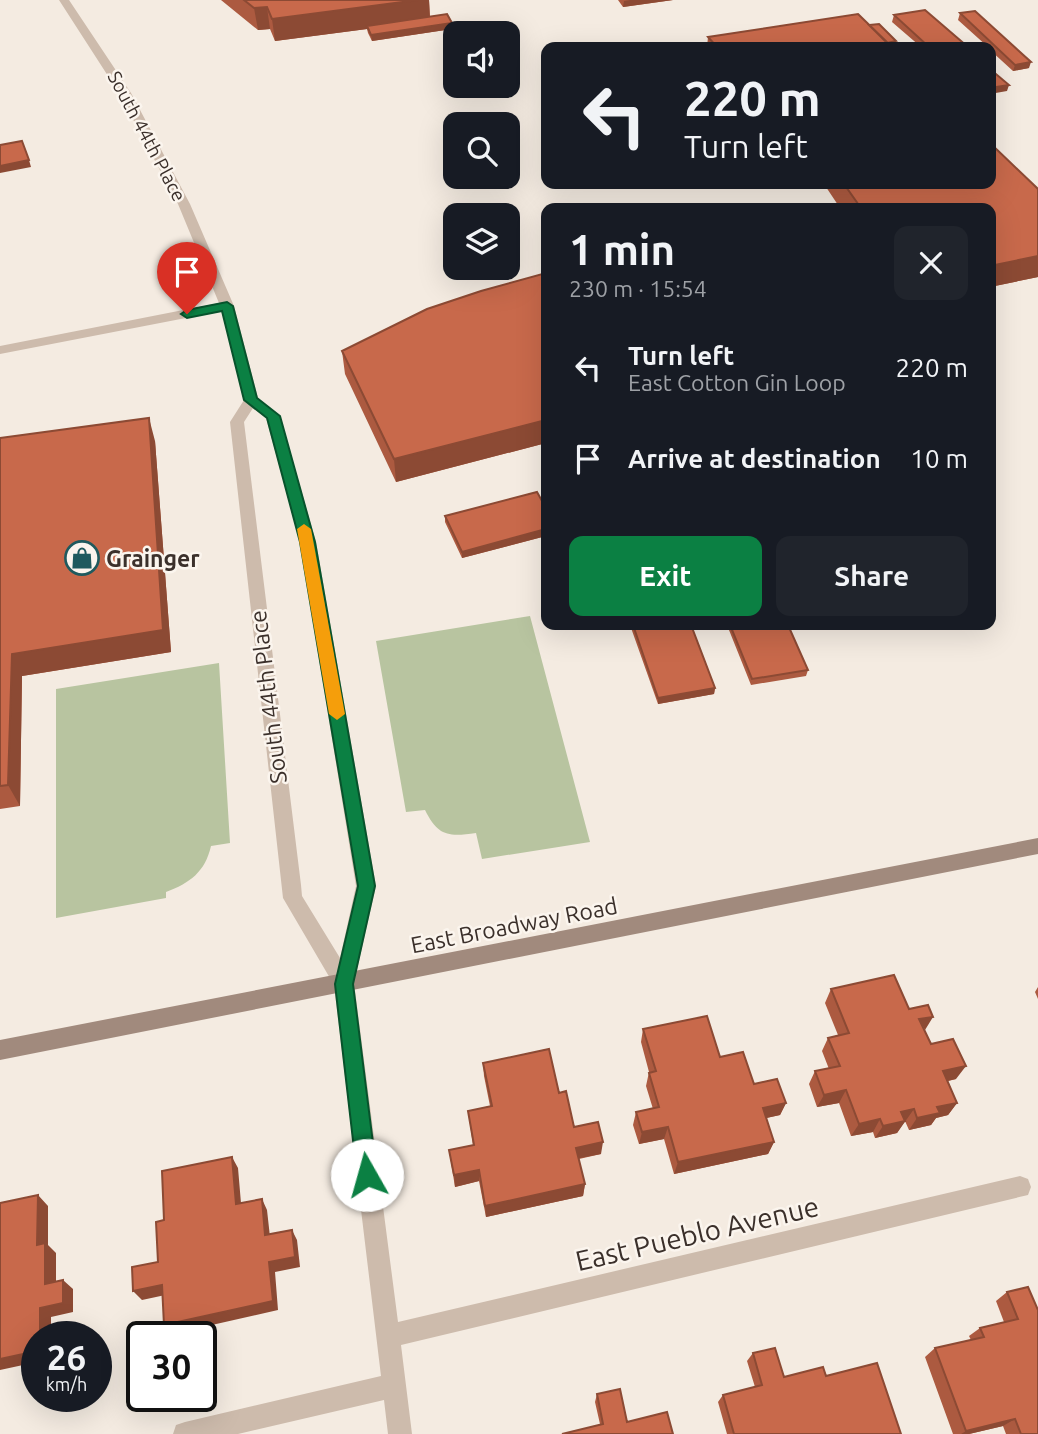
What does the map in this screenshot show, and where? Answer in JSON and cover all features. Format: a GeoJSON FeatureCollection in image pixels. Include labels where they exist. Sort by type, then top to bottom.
{"type":"FeatureCollection","features":[{"type":"Feature","properties":{"kind":"main road","name":"East Broadway Road"},"geometry":{"type":"LineString","coordinates":[[0,1050],[1038,846]]}},
{"type":"Feature","properties":{"kind":"street","name":"South 44th Place"},"geometry":{"type":"LineString","coordinates":[[64,0],[107,62],[155,144],[184,204],[227,306],[251,400],[273,416],[308,542],[366,886],[344,984],[400,1434]]}},
{"type":"Feature","properties":{"kind":"street"},"geometry":{"type":"LineString","coordinates":[[0,350],[227,306]]}},
{"type":"Feature","properties":{"kind":"street","name":"South 44th Place"},"geometry":{"type":"LineString","coordinates":[[251,400],[237,422],[293,898],[344,984]]}},
{"type":"Feature","properties":{"kind":"street","name":"East Pueblo Avenue"},"geometry":{"type":"LineString","coordinates":[[387,1336],[1020,1188]]}},
{"type":"Feature","properties":{"kind":"street"},"geometry":{"type":"LineString","coordinates":[[185,1434],[394,1385]]}},
{"type":"Feature","properties":{"kind":"green space"},"geometry":{"type":"Polygon","coordinates":[[[530,616],[590,842],[482,859],[476,833],[445,833],[439,830],[425,810],[406,812],[376,641],[530,616]]]}},
{"type":"Feature","properties":{"kind":"green space"},"geometry":{"type":"Polygon","coordinates":[[[219,663],[230,843],[211,846],[200,870],[182,885],[166,892],[166,898],[56,918],[56,689],[219,663]]]}},
{"type":"Feature","properties":{"kind":"building"},"geometry":{"type":"Polygon","coordinates":[[[244,0],[418,0],[272,19],[267,7],[254,8],[244,0]]]}},
{"type":"Feature","properties":{"kind":"building"},"geometry":{"type":"Polygon","coordinates":[[[925,10],[962,42],[924,42],[894,15],[925,10]]]}},
{"type":"Feature","properties":{"kind":"building"},"geometry":{"type":"Polygon","coordinates":[[[975,11],[1031,62],[1015,65],[996,47],[996,42],[991,42],[960,13],[975,11]]]}},
{"type":"Feature","properties":{"kind":"building"},"geometry":{"type":"Polygon","coordinates":[[[447,14],[451,21],[371,35],[367,26],[447,14]]]}},
{"type":"Feature","properties":{"kind":"building"},"geometry":{"type":"Polygon","coordinates":[[[858,14],[887,42],[712,42],[708,37],[858,14]]]}},
{"type":"Feature","properties":{"kind":"building"},"geometry":{"type":"Polygon","coordinates":[[[879,24],[896,41],[886,42],[869,25],[879,24]]]}},
{"type":"Feature","properties":{"kind":"building"},"geometry":{"type":"Polygon","coordinates":[[[996,74],[1009,85],[996,87],[996,74]]]}},
{"type":"Feature","properties":{"kind":"building"},"geometry":{"type":"Polygon","coordinates":[[[22,141],[29,160],[0,166],[0,145],[22,141]]]}},
{"type":"Feature","properties":{"kind":"building"},"geometry":{"type":"Polygon","coordinates":[[[996,149],[1038,189],[1038,256],[996,265],[996,203],[857,203],[848,189],[996,189],[996,149]]]}},
{"type":"Feature","properties":{"kind":"building"},"geometry":{"type":"Polygon","coordinates":[[[541,274],[541,421],[394,459],[342,351],[427,309],[541,274]]]}},
{"type":"Feature","properties":{"kind":"building","name":"Grainger"},"geometry":{"type":"Polygon","coordinates":[[[149,418],[163,630],[12,654],[8,785],[0,786],[0,438],[149,418]]]}},
{"type":"Feature","properties":{"kind":"building"},"geometry":{"type":"Polygon","coordinates":[[[537,492],[541,499],[541,530],[462,552],[445,516],[537,492]]]}},
{"type":"Feature","properties":{"kind":"building"},"geometry":{"type":"Polygon","coordinates":[[[635,630],[693,630],[715,688],[658,698],[635,630]]]}},
{"type":"Feature","properties":{"kind":"building"},"geometry":{"type":"Polygon","coordinates":[[[732,630],[790,630],[808,670],[752,679],[732,630]]]}},
{"type":"Feature","properties":{"kind":"building"},"geometry":{"type":"Polygon","coordinates":[[[894,975],[909,1009],[928,1005],[933,1017],[919,1019],[931,1044],[953,1039],[966,1066],[943,1071],[957,1103],[937,1107],[940,1113],[917,1118],[914,1109],[901,1112],[905,1121],[883,1126],[880,1119],[859,1124],[846,1090],[824,1095],[815,1071],[840,1066],[828,1038],[849,1033],[831,989],[894,975]]]}},
{"type":"Feature","properties":{"kind":"building"},"geometry":{"type":"Polygon","coordinates":[[[707,1016],[720,1057],[743,1052],[754,1084],[777,1079],[786,1103],[763,1108],[774,1142],[678,1162],[668,1127],[642,1132],[636,1112],[659,1107],[649,1073],[656,1071],[643,1029],[707,1016]]]}},
{"type":"Feature","properties":{"kind":"building"},"geometry":{"type":"Polygon","coordinates":[[[549,1049],[559,1093],[566,1091],[574,1127],[598,1122],[603,1142],[576,1148],[585,1184],[485,1206],[479,1170],[454,1175],[449,1150],[474,1145],[468,1111],[492,1106],[483,1063],[549,1049]]]}},
{"type":"Feature","properties":{"kind":"building"},"geometry":{"type":"Polygon","coordinates":[[[232,1157],[236,1204],[262,1199],[265,1235],[292,1230],[295,1257],[269,1262],[273,1301],[182,1321],[164,1321],[162,1285],[133,1291],[132,1267],[158,1262],[156,1222],[164,1220],[162,1171],[232,1157]]]}},
{"type":"Feature","properties":{"kind":"building"},"geometry":{"type":"Polygon","coordinates":[[[38,1195],[37,1245],[45,1243],[45,1284],[63,1280],[63,1303],[40,1308],[40,1321],[21,1321],[21,1354],[0,1359],[0,1203],[38,1195]]]}},
{"type":"Feature","properties":{"kind":"building"},"geometry":{"type":"Polygon","coordinates":[[[1028,1287],[1038,1310],[1038,1434],[1021,1434],[1015,1419],[966,1431],[935,1348],[984,1337],[980,1328],[1018,1319],[1007,1292],[1028,1287]]]}},
{"type":"Feature","properties":{"kind":"building"},"geometry":{"type":"Polygon","coordinates":[[[775,1348],[784,1377],[823,1367],[826,1376],[877,1363],[901,1434],[734,1434],[723,1395],[762,1385],[753,1353],[775,1348]]]}},
{"type":"Feature","properties":{"kind":"building"},"geometry":{"type":"Polygon","coordinates":[[[620,1389],[627,1422],[667,1412],[673,1434],[562,1434],[603,1424],[597,1394],[620,1389]]]}},
{"type":"Feature","properties":{"kind":"slow traffic"},"geometry":{"type":"LineString","coordinates":[[304,529],[337,714]]}},
{"type":"Feature","properties":{"kind":"place","name":"Grainger"},"geometry":{"type":"Point","coordinates":[82,558]}},
{"type":"Feature","properties":{"kind":"route"},"geometry":{"type":"LineString","coordinates":[[187,314],[227,306],[251,400],[273,416],[308,542],[366,886],[344,984],[367,1175]]}}]}
